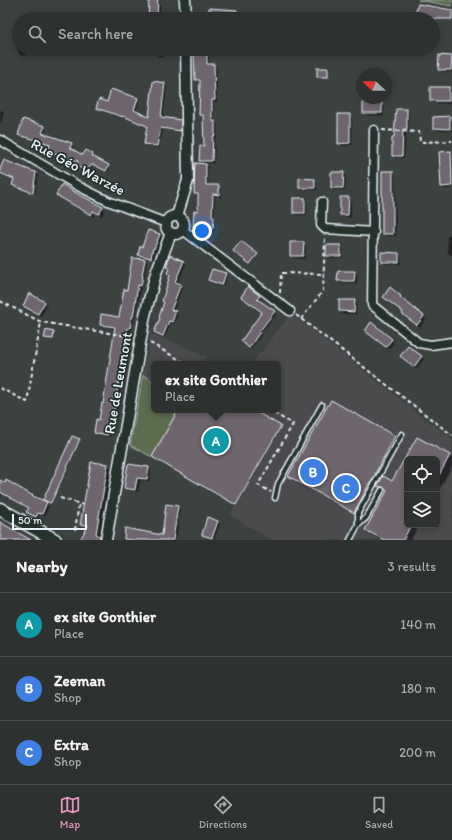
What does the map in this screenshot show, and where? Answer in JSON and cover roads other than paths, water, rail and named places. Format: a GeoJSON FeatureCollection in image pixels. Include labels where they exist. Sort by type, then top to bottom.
{"type":"FeatureCollection","features":[{"type":"Feature","properties":{"kind":"main road"},"geometry":{"type":"LineString","coordinates":[[0,508],[55,540]]}},
{"type":"Feature","properties":{"kind":"street"},"geometry":{"type":"LineString","coordinates":[[185,0],[186,12]]}},
{"type":"Feature","properties":{"kind":"street"},"geometry":{"type":"LineString","coordinates":[[177,216],[188,180],[186,56]]}},
{"type":"Feature","properties":{"kind":"street"},"geometry":{"type":"LineString","coordinates":[[374,130],[372,305],[419,344],[431,345],[452,342]]}},
{"type":"Feature","properties":{"kind":"street","name":"Rue Géo Warzée"},"geometry":{"type":"LineString","coordinates":[[0,140],[80,187],[108,201],[166,223]]}},
{"type":"Feature","properties":{"kind":"street"},"geometry":{"type":"LineString","coordinates":[[322,202],[321,225],[325,229],[374,232]]}},
{"type":"Feature","properties":{"kind":"street"},"geometry":{"type":"LineString","coordinates":[[172,216],[177,216],[184,222],[184,228],[177,234],[171,233],[167,229],[167,220],[172,216]]}},
{"type":"Feature","properties":{"kind":"street"},"geometry":{"type":"LineString","coordinates":[[183,230],[290,311]]}},
{"type":"Feature","properties":{"kind":"street","name":"Rue de Leumont"},"geometry":{"type":"LineString","coordinates":[[106,540],[145,315],[156,272],[171,233]]}},
{"type":"Feature","properties":{"kind":"lane"},"geometry":{"type":"LineString","coordinates":[[275,498],[278,484],[322,405]]}},
{"type":"Feature","properties":{"kind":"lane"},"geometry":{"type":"LineString","coordinates":[[358,525],[358,513],[402,434]]}},
{"type":"Feature","properties":{"kind":"lane"},"geometry":{"type":"LineString","coordinates":[[350,540],[358,525],[366,518],[382,490]]}},
{"type":"Feature","properties":{"kind":"place","name":"ex site Gonthier"},"geometry":{"type":"Point","coordinates":[216,441]}},
{"type":"Feature","properties":{"kind":"place","name":"Zeeman"},"geometry":{"type":"Point","coordinates":[313,472]}},
{"type":"Feature","properties":{"kind":"place","name":"Extra"},"geometry":{"type":"Point","coordinates":[346,488]}}]}
